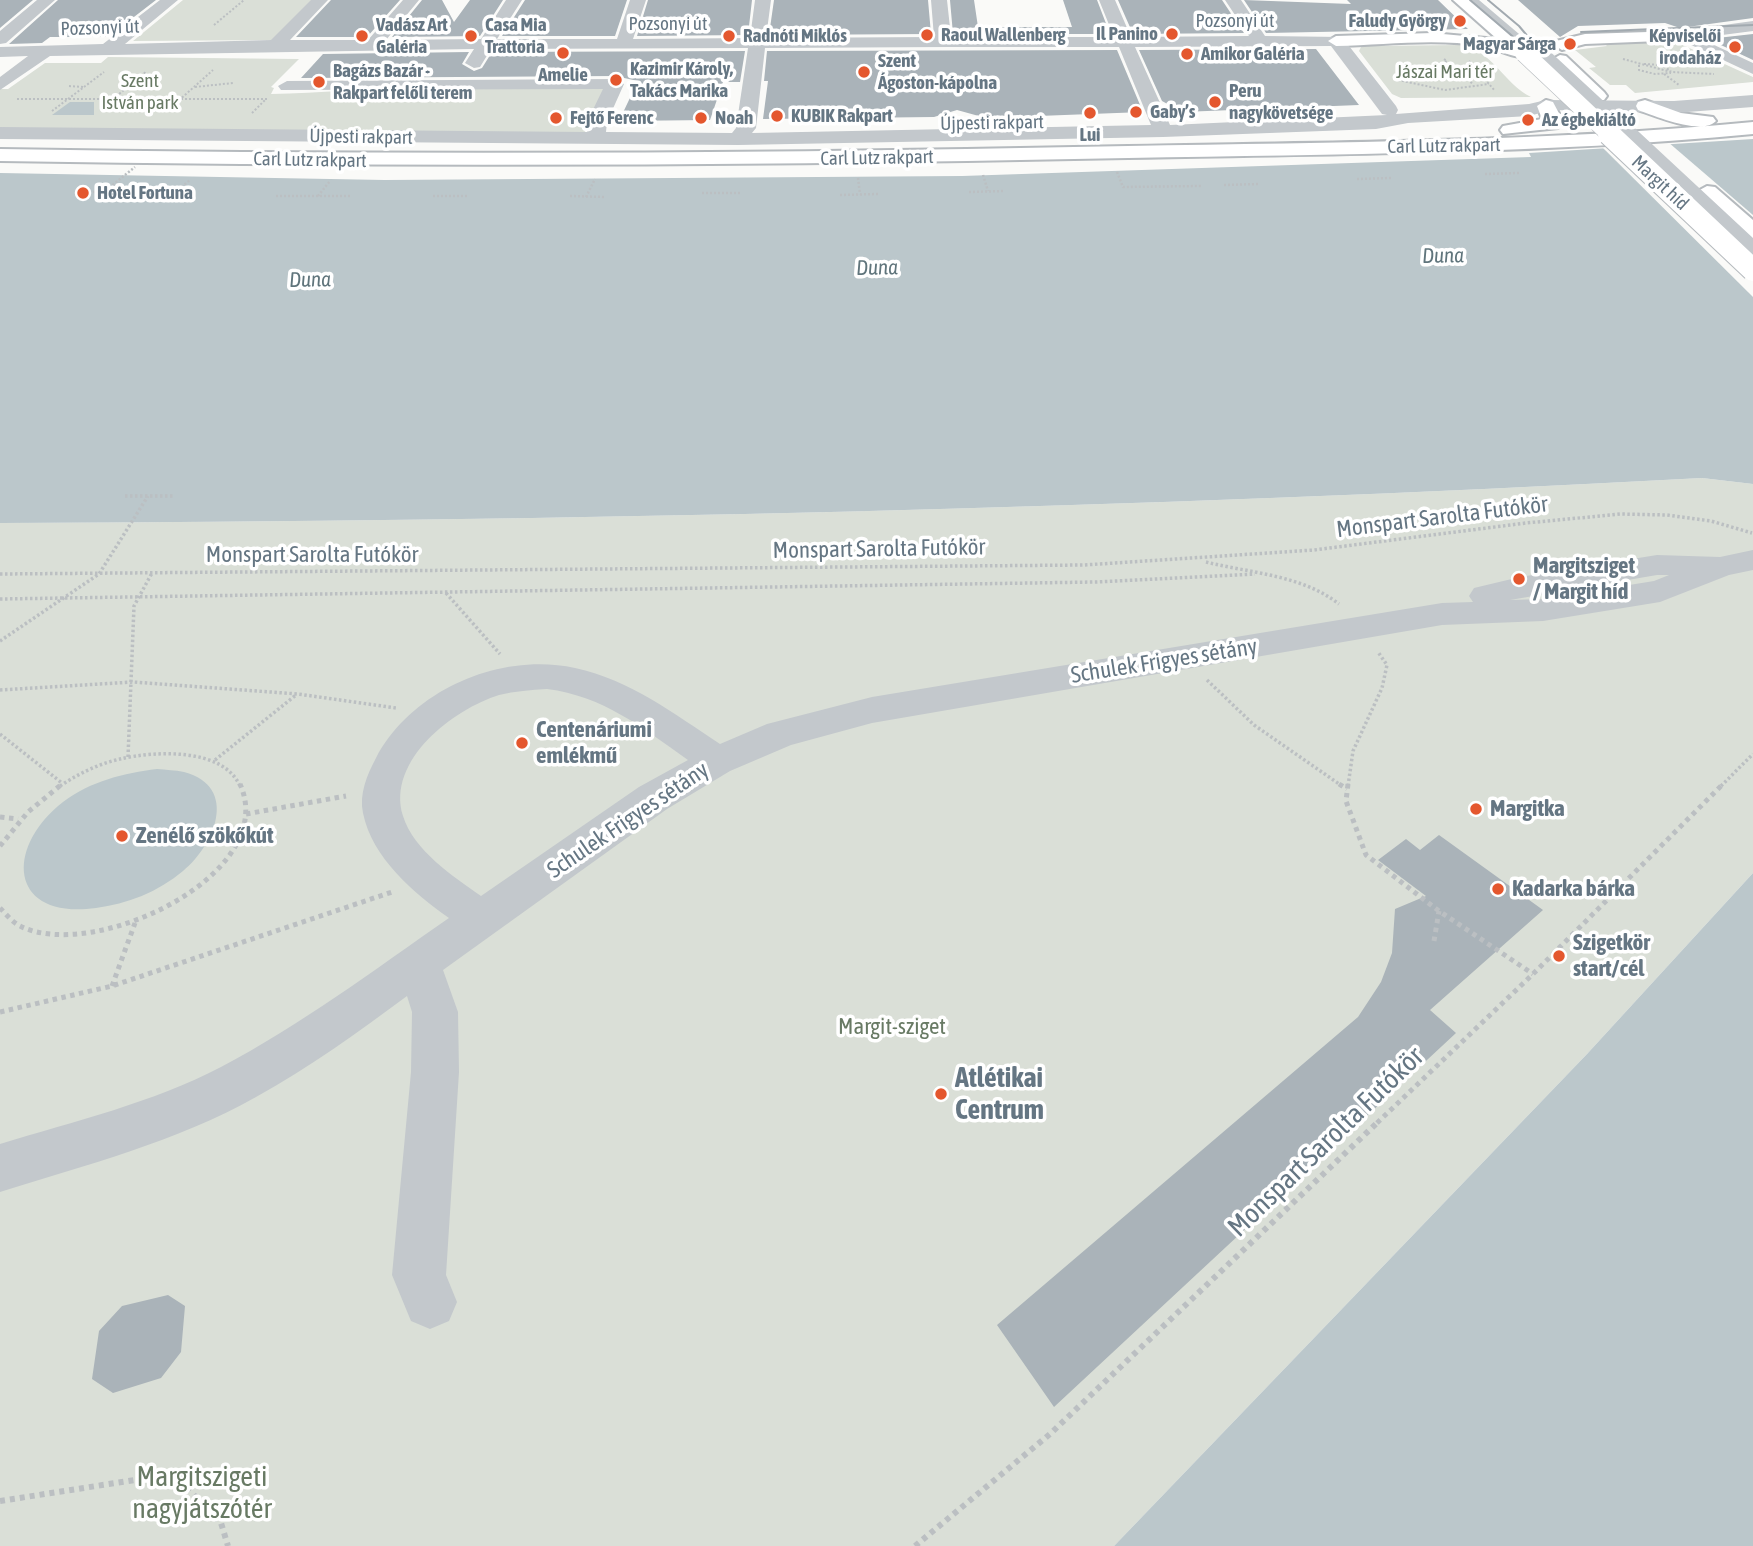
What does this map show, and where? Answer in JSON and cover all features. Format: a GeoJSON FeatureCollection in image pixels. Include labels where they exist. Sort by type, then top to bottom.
{"type":"FeatureCollection","features":[{"type":"Feature","properties":{"kind":"main road"},"geometry":{"type":"LineString","coordinates":[[1461,0],[1535,49]]}},
{"type":"Feature","properties":{"kind":"main road"},"geometry":{"type":"LineString","coordinates":[[1494,0],[1535,49]]}},
{"type":"Feature","properties":{"kind":"main road"},"geometry":{"type":"LineString","coordinates":[[1336,41],[1463,40],[1535,49],[1585,39],[1680,36]]}},
{"type":"Feature","properties":{"kind":"main road","name":"Margit híd"},"geometry":{"type":"LineString","coordinates":[[1535,49],[1568,96],[1753,270]]}},
{"type":"Feature","properties":{"kind":"main road","name":"Margit híd"},"geometry":{"type":"LineString","coordinates":[[1535,49],[1598,96],[1753,232]]}},
{"type":"Feature","properties":{"kind":"main road"},"geometry":{"type":"LineString","coordinates":[[1639,105],[1678,118],[1753,118]]}},
{"type":"Feature","properties":{"kind":"main road"},"geometry":{"type":"LineString","coordinates":[[1205,150],[1275,141],[1538,128],[1552,122],[1546,106]]}},
{"type":"Feature","properties":{"kind":"main road"},"geometry":{"type":"LineString","coordinates":[[1674,107],[1699,116],[1731,120]]}},
{"type":"Feature","properties":{"kind":"main road","name":"Carl Lutz rakpart"},"geometry":{"type":"LineString","coordinates":[[0,155],[622,161],[1521,144],[1651,138],[1753,128]]}},
{"type":"Feature","properties":{"kind":"street"},"geometry":{"type":"LineString","coordinates":[[0,39],[47,0]]}},
{"type":"Feature","properties":{"kind":"street"},"geometry":{"type":"LineString","coordinates":[[110,57],[170,0]]}},
{"type":"Feature","properties":{"kind":"street"},"geometry":{"type":"LineString","coordinates":[[276,45],[320,0]]}},
{"type":"Feature","properties":{"kind":"street"},"geometry":{"type":"LineString","coordinates":[[372,45],[411,0]]}},
{"type":"Feature","properties":{"kind":"street"},"geometry":{"type":"LineString","coordinates":[[459,85],[514,0]]}},
{"type":"Feature","properties":{"kind":"street"},"geometry":{"type":"LineString","coordinates":[[742,134],[763,0]]}},
{"type":"Feature","properties":{"kind":"street"},"geometry":{"type":"LineString","coordinates":[[939,0],[943,44]]}},
{"type":"Feature","properties":{"kind":"street"},"geometry":{"type":"LineString","coordinates":[[1107,0],[1161,125]]}},
{"type":"Feature","properties":{"kind":"street"},"geometry":{"type":"LineString","coordinates":[[1233,0],[1261,42]]}},
{"type":"Feature","properties":{"kind":"street"},"geometry":{"type":"LineString","coordinates":[[1470,0],[1535,49]]}},
{"type":"Feature","properties":{"kind":"street"},"geometry":{"type":"LineString","coordinates":[[1488,0],[1519,26],[1535,49]]}},
{"type":"Feature","properties":{"kind":"street"},"geometry":{"type":"LineString","coordinates":[[622,45],[638,10]]}},
{"type":"Feature","properties":{"kind":"street"},"geometry":{"type":"LineString","coordinates":[[1680,36],[1753,26]]}},
{"type":"Feature","properties":{"kind":"street"},"geometry":{"type":"LineString","coordinates":[[1680,36],[1753,69]]}},
{"type":"Feature","properties":{"kind":"street"},"geometry":{"type":"LineString","coordinates":[[1336,41],[1382,117],[1529,110],[1546,106],[1674,107],[1753,101]]}},
{"type":"Feature","properties":{"kind":"street","name":"Pozsonyi út"},"geometry":{"type":"LineString","coordinates":[[0,52],[46,51],[110,57],[276,45],[1336,41]]}},
{"type":"Feature","properties":{"kind":"street"},"geometry":{"type":"LineString","coordinates":[[327,45],[287,86],[615,84],[597,122],[596,138]]}},
{"type":"Feature","properties":{"kind":"street","name":"Margit híd"},"geometry":{"type":"LineString","coordinates":[[1535,49],[1616,128],[1753,253]]}},
{"type":"Feature","properties":{"kind":"street"},"geometry":{"type":"LineString","coordinates":[[0,85],[46,51]]}},
{"type":"Feature","properties":{"kind":"street"},"geometry":{"type":"LineString","coordinates":[[1639,105],[1657,97],[1753,88]]}},
{"type":"Feature","properties":{"kind":"street","name":"Margit híd"},"geometry":{"type":"LineString","coordinates":[[1568,96],[1616,128]]}},
{"type":"Feature","properties":{"kind":"street","name":"Margit híd"},"geometry":{"type":"LineString","coordinates":[[1598,96],[1616,128]]}},
{"type":"Feature","properties":{"kind":"street","name":"Újpesti rakpart"},"geometry":{"type":"LineString","coordinates":[[0,133],[596,138],[1382,117]]}},
{"type":"Feature","properties":{"kind":"street","name":"Schulek Frigyes sétány"},"geometry":{"type":"LineString","coordinates":[[0,1168],[158,1119],[237,1083],[301,1046],[653,798],[717,761],[780,734],[872,710],[1442,614],[1516,614],[1660,591],[1699,578],[1720,567],[1753,561]]}},
{"type":"Feature","properties":{"kind":"street"},"geometry":{"type":"LineString","coordinates":[[483,920],[426,880],[395,840],[383,816],[381,790],[395,753],[424,720],[475,691],[524,678],[573,679],[615,694],[717,761]]}},
{"type":"Feature","properties":{"kind":"street"},"geometry":{"type":"LineString","coordinates":[[419,965],[435,1012],[435,1072],[419,1275],[430,1302]]}},
{"type":"Feature","properties":{"kind":"path"},"geometry":{"type":"LineString","coordinates":[[1437,54],[1447,61],[1440,65],[1441,68],[1461,74],[1474,84]]}},
{"type":"Feature","properties":{"kind":"path"},"geometry":{"type":"LineString","coordinates":[[1461,54],[1498,94]]}},
{"type":"Feature","properties":{"kind":"path"},"geometry":{"type":"LineString","coordinates":[[51,111],[84,86],[110,57]]}},
{"type":"Feature","properties":{"kind":"path"},"geometry":{"type":"LineString","coordinates":[[1461,74],[1476,69],[1494,68],[1497,62]]}},
{"type":"Feature","properties":{"kind":"path"},"geometry":{"type":"LineString","coordinates":[[1641,65],[1664,73],[1679,85]]}},
{"type":"Feature","properties":{"kind":"path"},"geometry":{"type":"LineString","coordinates":[[1671,72],[1661,65],[1637,67],[1646,72],[1715,74]]}},
{"type":"Feature","properties":{"kind":"path"},"geometry":{"type":"LineString","coordinates":[[165,112],[213,70]]}},
{"type":"Feature","properties":{"kind":"path"},"geometry":{"type":"LineString","coordinates":[[194,87],[233,83]]}},
{"type":"Feature","properties":{"kind":"path"},"geometry":{"type":"LineString","coordinates":[[1422,89],[1462,89],[1474,84],[1489,84]]}},
{"type":"Feature","properties":{"kind":"path"},"geometry":{"type":"LineString","coordinates":[[69,86],[84,86]]}},
{"type":"Feature","properties":{"kind":"path"},"geometry":{"type":"LineString","coordinates":[[100,195],[135,167]]}},
{"type":"Feature","properties":{"kind":"path"},"geometry":{"type":"LineString","coordinates":[[857,170],[860,194]]}},
{"type":"Feature","properties":{"kind":"path"},"geometry":{"type":"LineString","coordinates":[[1485,174],[1519,173]]}},
{"type":"Feature","properties":{"kind":"path"},"geometry":{"type":"LineString","coordinates":[[169,197],[194,176]]}},
{"type":"Feature","properties":{"kind":"path"},"geometry":{"type":"LineString","coordinates":[[1357,178],[1391,178]]}},
{"type":"Feature","properties":{"kind":"path"},"geometry":{"type":"LineString","coordinates":[[318,196],[331,180]]}},
{"type":"Feature","properties":{"kind":"path"},"geometry":{"type":"LineString","coordinates":[[450,196],[457,184]]}},
{"type":"Feature","properties":{"kind":"path"},"geometry":{"type":"LineString","coordinates":[[1224,185],[1259,184]]}},
{"type":"Feature","properties":{"kind":"path"},"geometry":{"type":"LineString","coordinates":[[1123,187],[1201,186]]}},
{"type":"Feature","properties":{"kind":"path"},"geometry":{"type":"LineString","coordinates":[[969,192],[1005,191]]}},
{"type":"Feature","properties":{"kind":"path"},"geometry":{"type":"LineString","coordinates":[[78,192],[132,192]]}},
{"type":"Feature","properties":{"kind":"path"},"geometry":{"type":"LineString","coordinates":[[702,193],[740,193]]}},
{"type":"Feature","properties":{"kind":"path"},"geometry":{"type":"LineString","coordinates":[[840,195],[878,194]]}},
{"type":"Feature","properties":{"kind":"path"},"geometry":{"type":"LineString","coordinates":[[276,196],[352,197]]}},
{"type":"Feature","properties":{"kind":"path"},"geometry":{"type":"LineString","coordinates":[[433,196],[467,196]]}},
{"type":"Feature","properties":{"kind":"path"},"geometry":{"type":"LineString","coordinates":[[570,196],[605,197]]}},
{"type":"Feature","properties":{"kind":"path"},"geometry":{"type":"LineString","coordinates":[[125,496],[174,496]]}},
{"type":"Feature","properties":{"kind":"path"},"geometry":{"type":"LineString","coordinates":[[0,641],[99,574],[148,496]]}},
{"type":"Feature","properties":{"kind":"path","name":"Monspart Sarolta Futókör"},"geometry":{"type":"LineString","coordinates":[[0,574],[1084,565],[1201,560],[1393,542],[1559,521],[1652,514],[1699,518],[1753,533]]}},
{"type":"Feature","properties":{"kind":"path"},"geometry":{"type":"LineString","coordinates":[[1201,560],[1332,597],[1358,628]]}},
{"type":"Feature","properties":{"kind":"path"},"geometry":{"type":"LineString","coordinates":[[128,757],[134,606],[152,573]]}},
{"type":"Feature","properties":{"kind":"path"},"geometry":{"type":"LineString","coordinates":[[0,599],[1081,582],[1255,574]]}},
{"type":"Feature","properties":{"kind":"path"},"geometry":{"type":"LineString","coordinates":[[445,592],[506,661]]}},
{"type":"Feature","properties":{"kind":"path"},"geometry":{"type":"LineString","coordinates":[[1382,657],[1387,665],[1382,688],[1353,751],[1346,801],[1366,855],[1439,911],[1533,974]]}},
{"type":"Feature","properties":{"kind":"path"},"geometry":{"type":"LineString","coordinates":[[1200,673],[1254,724],[1347,789]]}},
{"type":"Feature","properties":{"kind":"path"},"geometry":{"type":"LineString","coordinates":[[0,690],[132,682],[298,694],[370,703],[400,710]]}},
{"type":"Feature","properties":{"kind":"path"},"geometry":{"type":"LineString","coordinates":[[215,761],[298,694]]}},
{"type":"Feature","properties":{"kind":"path"},"geometry":{"type":"LineString","coordinates":[[0,734],[62,783]]}},
{"type":"Feature","properties":{"kind":"path"},"geometry":{"type":"LineString","coordinates":[[0,846],[18,819],[62,783],[95,767],[128,757],[176,752],[215,761],[233,774],[244,792],[246,814],[236,844],[212,874],[177,902],[135,923],[92,934],[52,935],[20,925],[0,908]]}},
{"type":"Feature","properties":{"kind":"path","name":"Monspart Sarolta Futókör"},"geometry":{"type":"LineString","coordinates":[[915,1546],[1050,1434],[1533,974],[1753,754]]}},
{"type":"Feature","properties":{"kind":"path"},"geometry":{"type":"LineString","coordinates":[[246,814],[381,790]]}},
{"type":"Feature","properties":{"kind":"path"},"geometry":{"type":"LineString","coordinates":[[0,817],[18,819]]}},
{"type":"Feature","properties":{"kind":"path"},"geometry":{"type":"LineString","coordinates":[[0,1012],[113,986],[426,880]]}},
{"type":"Feature","properties":{"kind":"path"},"geometry":{"type":"LineString","coordinates":[[1434,941],[1439,911]]}},
{"type":"Feature","properties":{"kind":"path"},"geometry":{"type":"LineString","coordinates":[[113,986],[135,923]]}},
{"type":"Feature","properties":{"kind":"path"},"geometry":{"type":"LineString","coordinates":[[0,1501],[154,1477],[188,1489],[221,1523],[228,1546]]}},
{"type":"Feature","properties":{"kind":"green space","name":"Szent István park"},"geometry":{"type":"Polygon","coordinates":[[[183,0],[314,0],[275,40],[133,41],[183,0]]]}},
{"type":"Feature","properties":{"kind":"green space"},"geometry":{"type":"Polygon","coordinates":[[[1674,41],[1753,77],[1753,82],[1635,93],[1626,85],[1610,85],[1589,68],[1596,67],[1575,50],[1607,46],[1604,43],[1674,41]]]}},
{"type":"Feature","properties":{"kind":"green space","name":"Jászai Mari tér"},"geometry":{"type":"Polygon","coordinates":[[[1460,45],[1481,53],[1513,84],[1531,97],[1401,98],[1392,94],[1359,51],[1361,47],[1369,46],[1460,45]]]}},
{"type":"Feature","properties":{"kind":"green space","name":"Szent István park"},"geometry":{"type":"Polygon","coordinates":[[[108,57],[299,59],[271,87],[274,88],[271,94],[399,88],[417,88],[422,92],[479,88],[607,89],[589,128],[582,134],[0,130],[0,89],[8,89],[45,63],[101,63],[108,57]]]}},
{"type":"Feature","properties":{"kind":"green space","name":"Margit-sziget"},"geometry":{"type":"Polygon","coordinates":[[[1702,478],[1753,484],[1753,873],[1587,1054],[1114,1546],[0,1546],[0,523],[851,511],[1277,498],[1702,478]]]}},
{"type":"Feature","properties":{"kind":"water"},"geometry":{"type":"Polygon","coordinates":[[[70,102],[94,102],[94,115],[52,115],[70,102]]]}},
{"type":"Feature","properties":{"kind":"water","name":"Duna"},"geometry":{"type":"Polygon","coordinates":[[[1753,139],[1753,484],[1702,478],[1277,498],[639,516],[0,523],[0,173],[385,180],[962,176],[1531,157],[1529,153],[1753,139]]]}},
{"type":"Feature","properties":{"kind":"water","name":"Zenélő szökőkút"},"geometry":{"type":"Polygon","coordinates":[[[157,769],[184,772],[201,780],[212,790],[216,803],[212,833],[204,847],[183,871],[153,891],[131,900],[96,908],[67,909],[46,903],[32,892],[25,877],[25,859],[31,840],[44,820],[63,802],[96,783],[157,769]]]}},
{"type":"Feature","properties":{"kind":"water"},"geometry":{"type":"Polygon","coordinates":[[[1753,873],[1753,1546],[1114,1546],[1587,1054],[1753,873]]]}},
{"type":"Feature","properties":{"kind":"pier"},"geometry":{"type":"Polygon","coordinates":[[[1668,142],[1753,215],[1753,297],[1601,146],[1668,142]]]}},
{"type":"Feature","properties":{"kind":"building"},"geometry":{"type":"Polygon","coordinates":[[[0,0],[33,0],[0,28],[0,0]]]}},
{"type":"Feature","properties":{"kind":"building"},"geometry":{"type":"Polygon","coordinates":[[[58,0],[156,0],[108,37],[50,37],[42,43],[9,44],[58,0]]]}},
{"type":"Feature","properties":{"kind":"building"},"geometry":{"type":"Polygon","coordinates":[[[331,0],[400,0],[367,37],[296,37],[331,0]]]}},
{"type":"Feature","properties":{"kind":"building"},"geometry":{"type":"Polygon","coordinates":[[[422,0],[442,0],[454,22],[470,0],[503,0],[480,36],[392,37],[422,0]]]}},
{"type":"Feature","properties":{"kind":"building"},"geometry":{"type":"Polygon","coordinates":[[[525,0],[627,0],[615,36],[502,36],[525,0]]]}},
{"type":"Feature","properties":{"kind":"building"},"geometry":{"type":"Polygon","coordinates":[[[648,0],[752,0],[748,35],[637,36],[648,0]]]}},
{"type":"Feature","properties":{"kind":"building"},"geometry":{"type":"Polygon","coordinates":[[[774,0],[928,0],[931,34],[769,35],[774,0]]]}},
{"type":"Feature","properties":{"kind":"building"},"geometry":{"type":"Polygon","coordinates":[[[950,0],[974,0],[978,27],[1072,27],[1063,0],[1097,0],[1110,34],[953,34],[950,0]]]}},
{"type":"Feature","properties":{"kind":"building"},"geometry":{"type":"Polygon","coordinates":[[[1118,0],[1222,0],[1244,33],[1133,34],[1118,0]]]}},
{"type":"Feature","properties":{"kind":"building"},"geometry":{"type":"Polygon","coordinates":[[[1244,0],[1351,4],[1347,0],[1438,0],[1468,29],[1266,33],[1244,0]]]}},
{"type":"Feature","properties":{"kind":"building"},"geometry":{"type":"Polygon","coordinates":[[[1518,0],[1753,0],[1753,18],[1680,28],[1665,23],[1578,26],[1560,37],[1518,0]]]}},
{"type":"Feature","properties":{"kind":"building","name":"Képviselői irodaház"},"geometry":{"type":"Polygon","coordinates":[[[1753,34],[1753,60],[1708,39],[1753,34]]]}},
{"type":"Feature","properties":{"kind":"building"},"geometry":{"type":"Polygon","coordinates":[[[1316,49],[1359,105],[1182,112],[1162,101],[1139,50],[1316,49]]]}},
{"type":"Feature","properties":{"kind":"building"},"geometry":{"type":"Polygon","coordinates":[[[1117,50],[1143,112],[986,118],[957,110],[934,117],[763,119],[768,81],[764,81],[767,51],[1117,50]]]}},
{"type":"Feature","properties":{"kind":"building"},"geometry":{"type":"Polygon","coordinates":[[[745,51],[740,82],[723,82],[710,120],[619,121],[638,81],[615,76],[301,78],[323,54],[469,52],[462,64],[474,71],[482,68],[492,52],[745,51]]]}},
{"type":"Feature","properties":{"kind":"building"},"geometry":{"type":"Polygon","coordinates":[[[1439,835],[1543,910],[1430,1010],[1456,1033],[1054,1407],[997,1325],[1358,1017],[1381,982],[1392,953],[1395,909],[1426,896],[1378,860],[1406,839],[1420,850],[1439,835]]]}},
{"type":"Feature","properties":{"kind":"building"},"geometry":{"type":"Polygon","coordinates":[[[168,1295],[185,1306],[181,1352],[161,1378],[113,1393],[92,1379],[99,1331],[122,1306],[168,1295]]]}},
{"type":"Feature","properties":{"kind":"tram line"},"geometry":{"type":"LineString","coordinates":[[1470,0],[1544,63],[1753,260]]}},
{"type":"Feature","properties":{"kind":"tram line"},"geometry":{"type":"LineString","coordinates":[[1488,0],[1519,26],[1540,51]]}},
{"type":"Feature","properties":{"kind":"tram line"},"geometry":{"type":"LineString","coordinates":[[1581,32],[1753,25]]}},
{"type":"Feature","properties":{"kind":"place","name":"Faludy György"},"geometry":{"type":"Point","coordinates":[1460,21]}},
{"type":"Feature","properties":{"kind":"place","name":"Il Panino"},"geometry":{"type":"Point","coordinates":[1172,34]}},
{"type":"Feature","properties":{"kind":"place","name":"Raoul Wallenberg"},"geometry":{"type":"Point","coordinates":[927,35]}},
{"type":"Feature","properties":{"kind":"place","name":"Vadász Art Galéria"},"geometry":{"type":"Point","coordinates":[362,36]}},
{"type":"Feature","properties":{"kind":"place","name":"Casa Mia Trattoria"},"geometry":{"type":"Point","coordinates":[471,36]}},
{"type":"Feature","properties":{"kind":"place","name":"Radnóti Miklós"},"geometry":{"type":"Point","coordinates":[729,36]}},
{"type":"Feature","properties":{"kind":"place","name":"Magyar Sárga"},"geometry":{"type":"Point","coordinates":[1570,44]}},
{"type":"Feature","properties":{"kind":"place","name":"Képviselői irodaház"},"geometry":{"type":"Point","coordinates":[1735,47]}},
{"type":"Feature","properties":{"kind":"place","name":"Amelie"},"geometry":{"type":"Point","coordinates":[563,53]}},
{"type":"Feature","properties":{"kind":"place","name":"Amikor Galéria"},"geometry":{"type":"Point","coordinates":[1187,54]}},
{"type":"Feature","properties":{"kind":"place","name":"Szent Ágoston-kápolna"},"geometry":{"type":"Point","coordinates":[864,72]}},
{"type":"Feature","properties":{"kind":"place","name":"Kazimir Károly, Takács Marika"},"geometry":{"type":"Point","coordinates":[616,80]}},
{"type":"Feature","properties":{"kind":"place","name":"Bagázs Bazár - Rakpart felőli terem"},"geometry":{"type":"Point","coordinates":[319,82]}},
{"type":"Feature","properties":{"kind":"place","name":"Peru nagykövetsége"},"geometry":{"type":"Point","coordinates":[1215,102]}},
{"type":"Feature","properties":{"kind":"place","name":"Gaby’s"},"geometry":{"type":"Point","coordinates":[1136,112]}},
{"type":"Feature","properties":{"kind":"place","name":"Lui"},"geometry":{"type":"Point","coordinates":[1090,113]}},
{"type":"Feature","properties":{"kind":"place","name":"KUBIK Rakpart"},"geometry":{"type":"Point","coordinates":[777,116]}},
{"type":"Feature","properties":{"kind":"place","name":"Fejtő Ferenc"},"geometry":{"type":"Point","coordinates":[556,118]}},
{"type":"Feature","properties":{"kind":"place","name":"Noah"},"geometry":{"type":"Point","coordinates":[701,118]}},
{"type":"Feature","properties":{"kind":"place","name":"Az égbekiáltó"},"geometry":{"type":"Point","coordinates":[1528,120]}},
{"type":"Feature","properties":{"kind":"place","name":"Hotel Fortuna"},"geometry":{"type":"Point","coordinates":[83,193]}},
{"type":"Feature","properties":{"kind":"place","name":"Margitsziget / Margit híd"},"geometry":{"type":"Point","coordinates":[1519,579]}},
{"type":"Feature","properties":{"kind":"place","name":"Centenáriumi emlékmű"},"geometry":{"type":"Point","coordinates":[522,743]}},
{"type":"Feature","properties":{"kind":"place","name":"Margitka"},"geometry":{"type":"Point","coordinates":[1476,809]}},
{"type":"Feature","properties":{"kind":"place","name":"Zenélő szökőkút"},"geometry":{"type":"Point","coordinates":[122,836]}},
{"type":"Feature","properties":{"kind":"place","name":"Kadarka bárka"},"geometry":{"type":"Point","coordinates":[1498,889]}},
{"type":"Feature","properties":{"kind":"place","name":"Szigetkör start/cél"},"geometry":{"type":"Point","coordinates":[1559,956]}},
{"type":"Feature","properties":{"kind":"place","name":"Atlétikai Centrum"},"geometry":{"type":"Point","coordinates":[941,1094]}},
{"type":"Feature","properties":{"kind":"park label","name":"Margitszigeti nagyjátszótér"},"geometry":{"type":"Point","coordinates":[202,1493]}}]}
